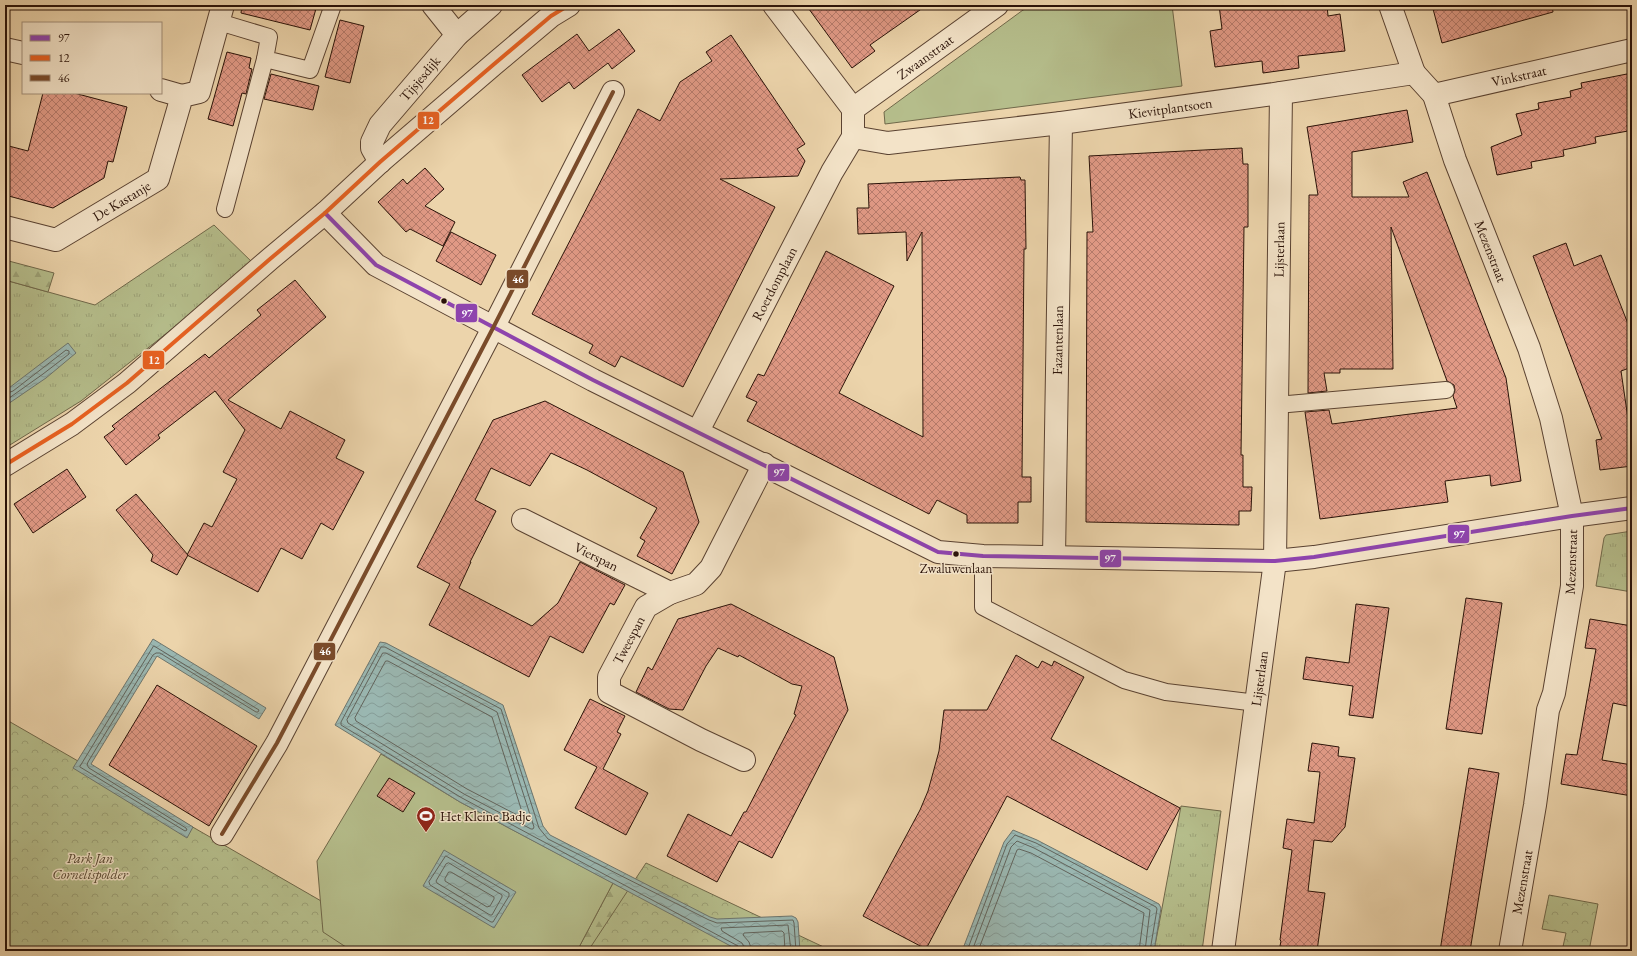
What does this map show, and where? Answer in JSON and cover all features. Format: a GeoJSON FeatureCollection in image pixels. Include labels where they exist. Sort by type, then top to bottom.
{"type":"FeatureCollection","features":[{"type":"Feature","properties":{"kind":"street"},"geometry":{"type":"LineString","coordinates":[[433,5],[457,35]]}},
{"type":"Feature","properties":{"kind":"street","name":"Tijsjesdijk"},"geometry":{"type":"LineString","coordinates":[[380,162],[372,148],[372,142],[380,125],[457,35],[491,5]]}},
{"type":"Feature","properties":{"kind":"street"},"geometry":{"type":"LineString","coordinates":[[5,465],[72,424],[127,383],[270,258],[325,213],[380,162],[545,21],[569,5]]}},
{"type":"Feature","properties":{"kind":"street"},"geometry":{"type":"LineString","coordinates":[[774,5],[853,109],[853,137]]}},
{"type":"Feature","properties":{"kind":"street","name":"Zwaanstraat"},"geometry":{"type":"LineString","coordinates":[[853,109],[997,5]]}},
{"type":"Feature","properties":{"kind":"street"},"geometry":{"type":"LineString","coordinates":[[1390,5],[1414,73],[1434,95]]}},
{"type":"Feature","properties":{"kind":"street"},"geometry":{"type":"LineString","coordinates":[[162,90],[182,96],[199,92],[221,13]]}},
{"type":"Feature","properties":{"kind":"street"},"geometry":{"type":"LineString","coordinates":[[5,49],[22,53]]}},
{"type":"Feature","properties":{"kind":"street","name":"Vinkstraat"},"geometry":{"type":"LineString","coordinates":[[1434,95],[1632,50]]}},
{"type":"Feature","properties":{"kind":"street","name":"Kievitplantsoen"},"geometry":{"type":"LineString","coordinates":[[853,137],[888,143],[1061,123],[1281,94],[1414,73]]}},
{"type":"Feature","properties":{"kind":"street"},"geometry":{"type":"LineString","coordinates":[[222,834],[277,743],[493,328],[613,92]]}},
{"type":"Feature","properties":{"kind":"street","name":"Lijsterlaan"},"geometry":{"type":"LineString","coordinates":[[1223,951],[1275,561],[1281,94]]}},
{"type":"Feature","properties":{"kind":"street","name":"Mezenstraat"},"geometry":{"type":"LineString","coordinates":[[1434,95],[1454,160],[1529,348],[1551,418],[1572,516],[1572,586],[1554,693],[1548,710],[1535,805],[1510,951]]}},
{"type":"Feature","properties":{"kind":"street","name":"De Kastanje"},"geometry":{"type":"LineString","coordinates":[[5,227],[56,240],[158,179],[182,96]]}},
{"type":"Feature","properties":{"kind":"street","name":"Fazantenlaan"},"geometry":{"type":"LineString","coordinates":[[1054,557],[1061,123]]}},
{"type":"Feature","properties":{"kind":"street","name":"Roerdomplaan"},"geometry":{"type":"LineString","coordinates":[[698,431],[832,172],[853,137]]}},
{"type":"Feature","properties":{"kind":"street"},"geometry":{"type":"LineString","coordinates":[[325,213],[376,265],[493,328],[938,552],[984,556],[1275,561],[1314,557],[1572,516],[1632,508]]}},
{"type":"Feature","properties":{"kind":"street","name":"Tweespan"},"geometry":{"type":"LineString","coordinates":[[744,760],[701,740],[609,692],[609,677],[646,607],[670,593],[696,584],[711,568],[764,464]]}},
{"type":"Feature","properties":{"kind":"street","name":"Vierspan"},"geometry":{"type":"LineString","coordinates":[[523,520],[670,593]]}},
{"type":"Feature","properties":{"kind":"lane"},"geometry":{"type":"LineString","coordinates":[[265,59],[310,70],[333,5]]}},
{"type":"Feature","properties":{"kind":"lane"},"geometry":{"type":"LineString","coordinates":[[221,13],[269,38],[265,59],[225,209]]}},
{"type":"Feature","properties":{"kind":"lane"},"geometry":{"type":"LineString","coordinates":[[1277,406],[1446,390]]}},
{"type":"Feature","properties":{"kind":"lane"},"geometry":{"type":"LineString","coordinates":[[984,556],[983,607],[1124,680],[1166,692],[1257,702]]}},
{"type":"Feature","properties":{"kind":"green space"},"geometry":{"type":"Polygon","coordinates":[[[1033,5],[1172,5],[1182,86],[885,124],[884,112],[1023,10],[1033,5]]]}},
{"type":"Feature","properties":{"kind":"green space"},"geometry":{"type":"Polygon","coordinates":[[[214,225],[254,264],[81,401],[5,448],[5,280],[95,305],[214,225]]]}},
{"type":"Feature","properties":{"kind":"green space"},"geometry":{"type":"Polygon","coordinates":[[[5,260],[54,273],[48,292],[5,280],[5,260]]]}},
{"type":"Feature","properties":{"kind":"green space"},"geometry":{"type":"Polygon","coordinates":[[[1632,531],[1632,592],[1596,586],[1604,538],[1606,535],[1632,531]]]}},
{"type":"Feature","properties":{"kind":"green space","name":"Park Jan Cornelispolder"},"geometry":{"type":"Polygon","coordinates":[[[5,719],[408,951],[5,951],[5,719]]]}},
{"type":"Feature","properties":{"kind":"green space","name":"Het Kleine Badje"},"geometry":{"type":"Polygon","coordinates":[[[381,754],[460,802],[613,883],[577,951],[352,951],[323,932],[317,861],[381,754]]]}},
{"type":"Feature","properties":{"kind":"green space"},"geometry":{"type":"Polygon","coordinates":[[[1181,806],[1221,811],[1202,951],[1154,951],[1181,806]]]}},
{"type":"Feature","properties":{"kind":"green space"},"geometry":{"type":"Polygon","coordinates":[[[646,863],[832,951],[588,951],[646,863]]]}},
{"type":"Feature","properties":{"kind":"green space"},"geometry":{"type":"Polygon","coordinates":[[[613,883],[740,951],[577,951],[613,883]]]}},
{"type":"Feature","properties":{"kind":"green space"},"geometry":{"type":"Polygon","coordinates":[[[1549,895],[1598,904],[1589,951],[1562,951],[1566,933],[1542,929],[1549,895]]]}},
{"type":"Feature","properties":{"kind":"water"},"geometry":{"type":"Polygon","coordinates":[[[68,343],[76,353],[46,378],[5,406],[5,391],[68,343]]]}},
{"type":"Feature","properties":{"kind":"water"},"geometry":{"type":"Polygon","coordinates":[[[153,639],[266,708],[259,719],[157,656],[91,764],[193,827],[187,838],[73,768],[153,639]]]}},
{"type":"Feature","properties":{"kind":"water"},"geometry":{"type":"Polygon","coordinates":[[[380,642],[386,643],[503,705],[543,826],[550,835],[710,917],[717,919],[792,916],[796,918],[798,922],[800,951],[740,951],[460,802],[335,725],[380,642]]]}},
{"type":"Feature","properties":{"kind":"water"},"geometry":{"type":"Polygon","coordinates":[[[1013,830],[1037,840],[1159,904],[1161,908],[1154,951],[962,951],[1004,842],[1013,830]]]}},
{"type":"Feature","properties":{"kind":"water"},"geometry":{"type":"Polygon","coordinates":[[[444,850],[516,892],[494,928],[423,886],[444,850]]]}},
{"type":"Feature","properties":{"kind":"building"},"geometry":{"type":"Polygon","coordinates":[[[242,5],[317,5],[310,30],[241,13],[242,5]]]}},
{"type":"Feature","properties":{"kind":"building"},"geometry":{"type":"Polygon","coordinates":[[[806,5],[927,5],[870,45],[875,51],[852,68],[806,5]]]}},
{"type":"Feature","properties":{"kind":"building"},"geometry":{"type":"Polygon","coordinates":[[[1219,5],[1327,5],[1328,16],[1340,14],[1345,51],[1298,56],[1299,68],[1263,73],[1262,61],[1215,67],[1210,31],[1222,29],[1219,5]]]}},
{"type":"Feature","properties":{"kind":"building"},"geometry":{"type":"Polygon","coordinates":[[[1432,5],[1552,5],[1553,12],[1442,43],[1432,5]]]}},
{"type":"Feature","properties":{"kind":"building"},"geometry":{"type":"Polygon","coordinates":[[[340,20],[364,26],[350,83],[325,77],[340,20]]]}},
{"type":"Feature","properties":{"kind":"building"},"geometry":{"type":"Polygon","coordinates":[[[619,29],[635,51],[612,69],[608,63],[574,89],[569,82],[542,102],[522,75],[577,34],[589,51],[619,29]]]}},
{"type":"Feature","properties":{"kind":"building"},"geometry":{"type":"Polygon","coordinates":[[[731,35],[805,144],[797,149],[805,161],[798,176],[720,179],[775,207],[683,387],[621,356],[615,367],[589,353],[593,345],[532,314],[638,109],[660,121],[680,82],[712,61],[706,52],[731,35]]]}},
{"type":"Feature","properties":{"kind":"building"},"geometry":{"type":"Polygon","coordinates":[[[227,52],[251,58],[249,68],[252,69],[246,94],[242,93],[233,126],[208,119],[227,52]]]}},
{"type":"Feature","properties":{"kind":"building"},"geometry":{"type":"Polygon","coordinates":[[[1632,73],[1632,124],[1627,125],[1628,131],[1595,137],[1596,143],[1563,150],[1564,156],[1531,162],[1532,168],[1497,175],[1491,147],[1522,135],[1516,114],[1539,109],[1538,103],[1571,97],[1570,91],[1582,88],[1581,83],[1632,73]]]}},
{"type":"Feature","properties":{"kind":"building"},"geometry":{"type":"Polygon","coordinates":[[[271,74],[319,86],[313,110],[264,99],[271,74]]]}},
{"type":"Feature","properties":{"kind":"building"},"geometry":{"type":"Polygon","coordinates":[[[43,94],[78,94],[127,107],[113,162],[108,161],[104,178],[53,208],[5,195],[5,145],[28,151],[43,94]]]}},
{"type":"Feature","properties":{"kind":"building"},"geometry":{"type":"Polygon","coordinates":[[[1407,110],[1413,142],[1352,152],[1352,197],[1409,197],[1403,182],[1427,172],[1506,378],[1521,481],[1491,486],[1490,475],[1445,481],[1448,502],[1320,519],[1305,412],[1329,410],[1332,424],[1457,408],[1453,396],[1455,390],[1454,385],[1447,381],[1391,227],[1393,369],[1340,369],[1340,373],[1324,373],[1327,391],[1308,393],[1309,195],[1318,195],[1307,127],[1407,110]]]}},
{"type":"Feature","properties":{"kind":"building"},"geometry":{"type":"Polygon","coordinates":[[[1242,148],[1243,164],[1248,164],[1248,227],[1244,227],[1241,455],[1243,455],[1243,487],[1252,487],[1251,511],[1239,511],[1239,525],[1086,522],[1087,232],[1093,232],[1089,156],[1242,148]]]}},
{"type":"Feature","properties":{"kind":"building"},"geometry":{"type":"Polygon","coordinates":[[[425,168],[444,189],[425,206],[455,222],[443,246],[410,229],[406,232],[378,202],[403,179],[407,184],[425,168]]]}},
{"type":"Feature","properties":{"kind":"building"},"geometry":{"type":"Polygon","coordinates":[[[1020,177],[1021,180],[1025,180],[1026,249],[1024,249],[1022,477],[1031,477],[1031,502],[1018,502],[1018,523],[967,523],[967,515],[937,500],[929,514],[747,421],[757,402],[746,397],[758,374],[764,376],[826,251],[894,286],[839,393],[923,437],[922,232],[907,261],[906,232],[858,234],[857,208],[869,208],[868,184],[1020,177]]]}},
{"type":"Feature","properties":{"kind":"building"},"geometry":{"type":"Polygon","coordinates":[[[451,232],[496,255],[481,285],[436,261],[451,232]]]}},
{"type":"Feature","properties":{"kind":"building"},"geometry":{"type":"Polygon","coordinates":[[[1566,243],[1574,266],[1601,255],[1632,334],[1632,367],[1621,371],[1632,446],[1632,466],[1600,470],[1596,440],[1602,439],[1533,256],[1566,243]]]}},
{"type":"Feature","properties":{"kind":"building"},"geometry":{"type":"Polygon","coordinates":[[[295,280],[326,317],[228,400],[281,429],[290,411],[345,440],[336,458],[364,472],[333,530],[321,523],[302,559],[281,548],[258,592],[187,555],[204,523],[212,527],[237,479],[223,472],[245,430],[215,391],[158,435],[160,438],[126,465],[104,437],[115,429],[112,426],[205,354],[209,358],[261,315],[257,310],[295,280]]]}},
{"type":"Feature","properties":{"kind":"building"},"geometry":{"type":"Polygon","coordinates":[[[545,401],[683,472],[699,522],[672,574],[637,556],[645,541],[640,538],[657,508],[587,470],[551,453],[530,486],[491,468],[475,500],[496,511],[470,562],[459,588],[532,626],[558,603],[580,562],[625,585],[614,605],[610,603],[583,653],[550,636],[529,677],[429,625],[450,584],[417,567],[493,420],[545,401]]]}},
{"type":"Feature","properties":{"kind":"building"},"geometry":{"type":"Polygon","coordinates":[[[67,469],[86,497],[33,533],[14,504],[67,469]]]}},
{"type":"Feature","properties":{"kind":"building"},"geometry":{"type":"Polygon","coordinates":[[[136,494],[188,555],[177,575],[151,561],[153,555],[116,510],[136,494]]]}},
{"type":"Feature","properties":{"kind":"building"},"geometry":{"type":"Polygon","coordinates":[[[1466,598],[1502,603],[1482,734],[1446,729],[1466,598]]]}},
{"type":"Feature","properties":{"kind":"building"},"geometry":{"type":"Polygon","coordinates":[[[731,604],[834,657],[848,710],[772,858],[739,841],[717,882],[667,856],[688,814],[731,836],[744,812],[746,812],[796,715],[794,714],[802,686],[792,684],[739,655],[738,657],[718,648],[706,666],[683,710],[669,709],[636,692],[648,667],[652,670],[678,619],[731,604]]]}},
{"type":"Feature","properties":{"kind":"building"},"geometry":{"type":"Polygon","coordinates":[[[1356,604],[1389,608],[1373,718],[1349,715],[1353,686],[1303,679],[1306,657],[1349,663],[1356,604]]]}},
{"type":"Feature","properties":{"kind":"building"},"geometry":{"type":"Polygon","coordinates":[[[1590,619],[1632,626],[1632,707],[1613,703],[1602,760],[1632,765],[1632,796],[1561,784],[1566,754],[1577,755],[1596,649],[1585,648],[1590,619]]]}},
{"type":"Feature","properties":{"kind":"building"},"geometry":{"type":"Polygon","coordinates":[[[1016,655],[1038,668],[1042,661],[1052,666],[1054,661],[1084,677],[1051,739],[1180,808],[1147,870],[1007,796],[926,949],[863,916],[920,810],[928,791],[939,751],[944,710],[987,710],[1016,655]]]}},
{"type":"Feature","properties":{"kind":"building"},"geometry":{"type":"Polygon","coordinates":[[[157,685],[257,746],[209,826],[109,765],[157,685]]]}},
{"type":"Feature","properties":{"kind":"building"},"geometry":{"type":"Polygon","coordinates":[[[590,699],[625,716],[617,732],[621,734],[603,769],[648,793],[626,835],[575,808],[597,767],[564,750],[590,699]]]}},
{"type":"Feature","properties":{"kind":"building"},"geometry":{"type":"Polygon","coordinates":[[[1312,743],[1339,747],[1338,756],[1355,758],[1345,827],[1332,842],[1314,840],[1308,891],[1325,893],[1317,951],[1279,951],[1292,850],[1283,848],[1287,819],[1314,823],[1320,772],[1308,771],[1312,743]]]}},
{"type":"Feature","properties":{"kind":"building"},"geometry":{"type":"Polygon","coordinates":[[[1469,768],[1499,773],[1470,951],[1440,951],[1469,768]]]}},
{"type":"Feature","properties":{"kind":"building"},"geometry":{"type":"Polygon","coordinates":[[[389,778],[415,793],[403,812],[377,796],[389,778]]]}},
{"type":"Feature","properties":{"kind":"transit line","name":"12"},"geometry":{"type":"LineString","coordinates":[[5,465],[72,424],[127,383],[325,213],[380,162],[493,65],[551,16],[569,5]]}},
{"type":"Feature","properties":{"kind":"transit line","name":"46"},"geometry":{"type":"LineString","coordinates":[[222,834],[277,743],[493,328],[613,92]]}},
{"type":"Feature","properties":{"kind":"transit line","name":"97"},"geometry":{"type":"LineString","coordinates":[[325,213],[376,265],[593,380],[938,552],[983,556],[1275,561],[1314,557],[1572,516],[1632,508]]}},
{"type":"Feature","properties":{"kind":"place","name":"Zwaluwenlaan"},"geometry":{"type":"Point","coordinates":[956,554]}},
{"type":"Feature","properties":{"kind":"place","name":"Het Kleine Badje"},"geometry":{"type":"Point","coordinates":[426,833]}}]}
